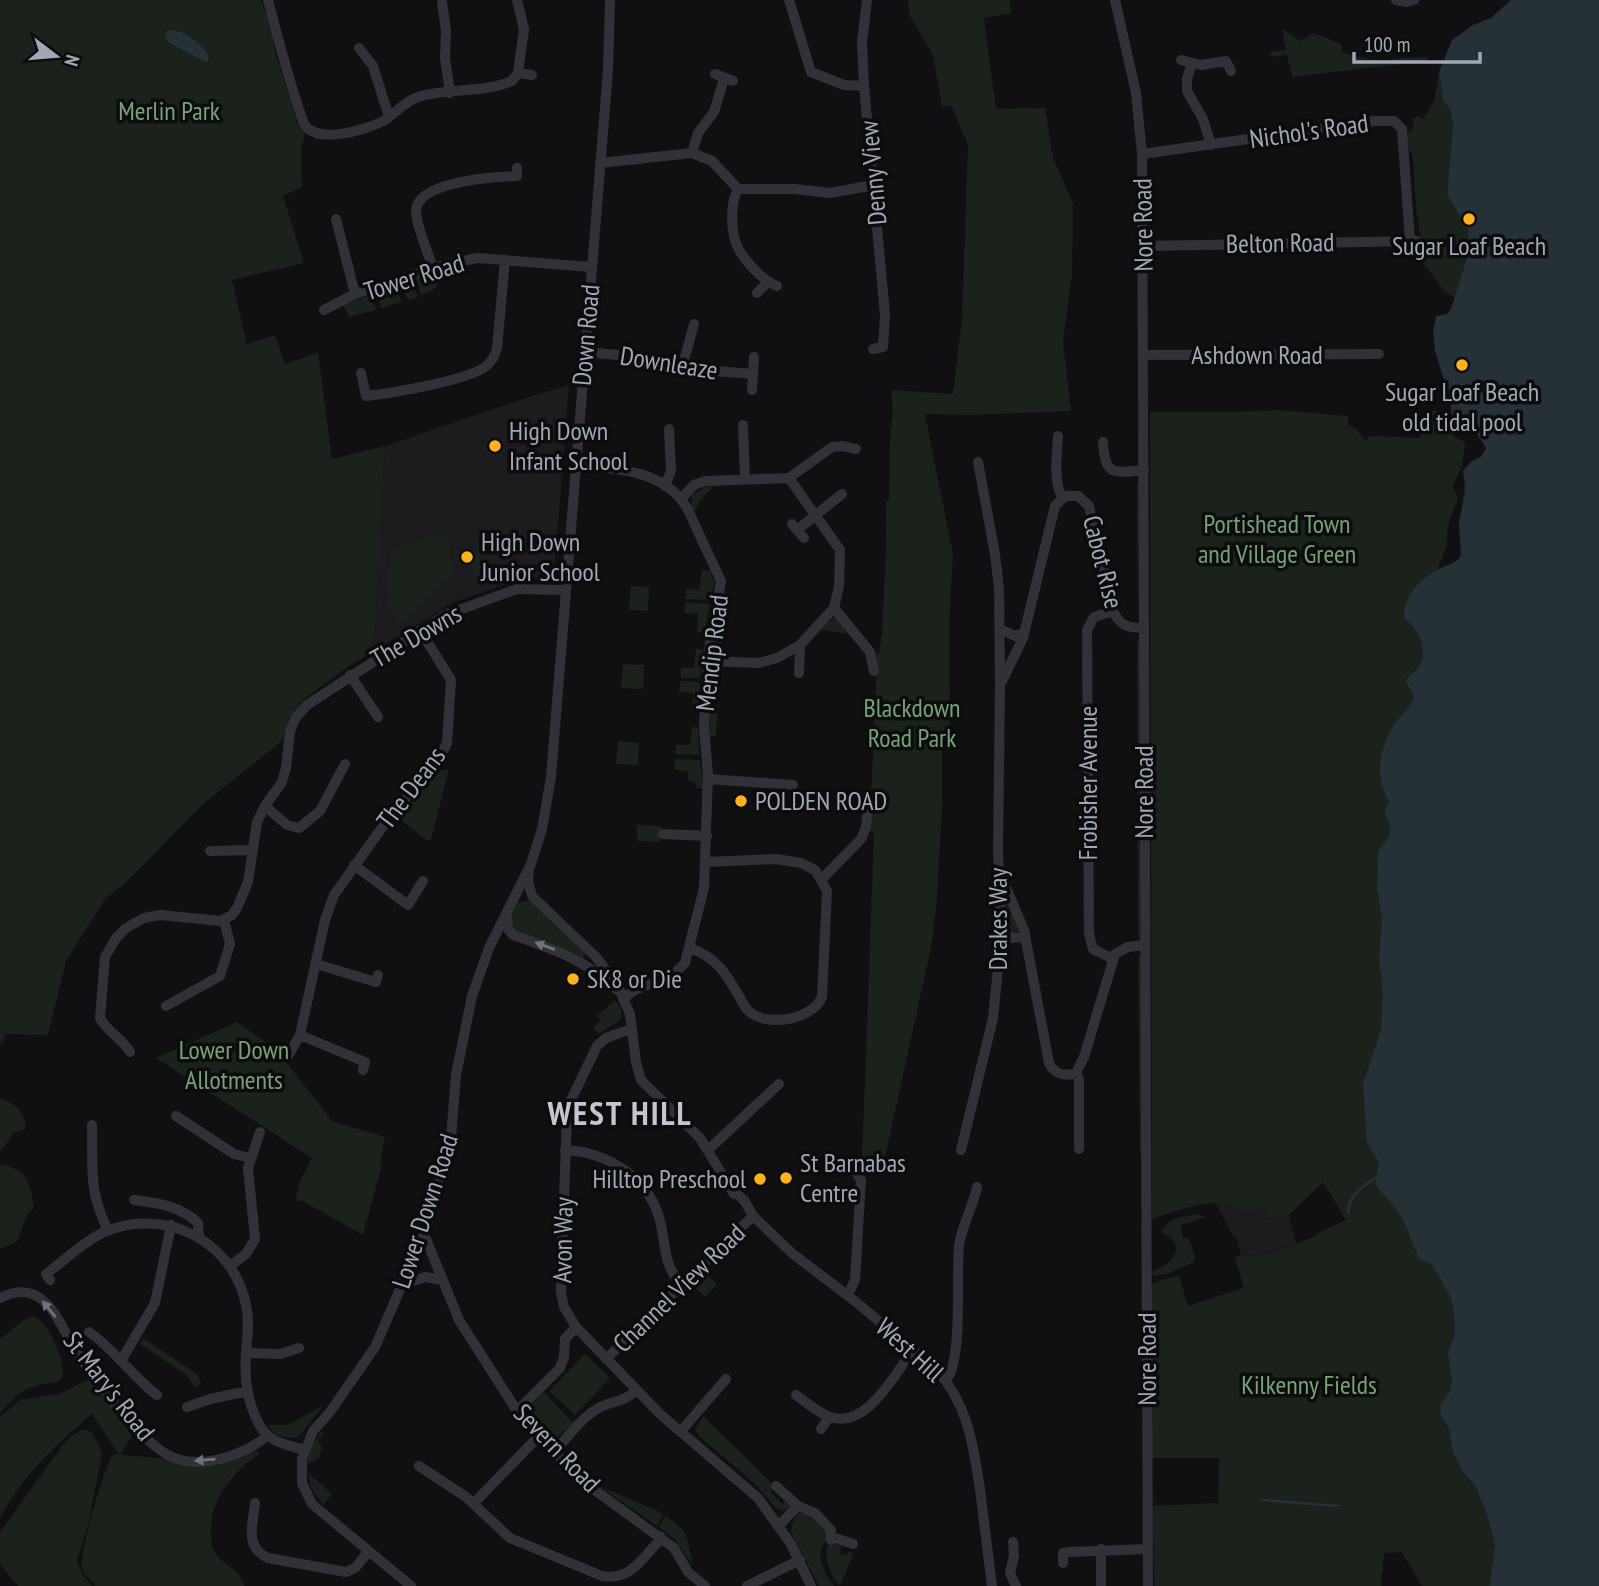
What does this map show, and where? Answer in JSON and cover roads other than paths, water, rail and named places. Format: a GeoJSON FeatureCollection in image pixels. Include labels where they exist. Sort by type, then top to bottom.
{"type":"FeatureCollection","features":[{"type":"Feature","properties":{"kind":"street"},"geometry":{"type":"LineString","coordinates":[[268,0],[304,124],[309,131],[321,134],[337,134],[370,126],[389,117],[417,97],[499,86],[512,81],[518,73],[524,29],[517,0]]}},
{"type":"Feature","properties":{"kind":"street","name":"Down Road"},"geometry":{"type":"LineString","coordinates":[[508,911],[529,869],[542,829],[550,787],[610,37],[610,0]]}},
{"type":"Feature","properties":{"kind":"street"},"geometry":{"type":"LineString","coordinates":[[789,0],[806,71],[844,85],[864,86]]}},
{"type":"Feature","properties":{"kind":"street","name":"Denny View"},"geometry":{"type":"LineString","coordinates":[[867,0],[862,42],[885,303],[881,348]]}},
{"type":"Feature","properties":{"kind":"street","name":"Nore Road"},"geometry":{"type":"LineString","coordinates":[[1115,0],[1139,110],[1142,154],[1147,1586]]}},
{"type":"Feature","properties":{"kind":"street"},"geometry":{"type":"LineString","coordinates":[[1396,0],[1414,0]]}},
{"type":"Feature","properties":{"kind":"street"},"geometry":{"type":"LineString","coordinates":[[439,8],[446,31],[444,58],[450,93]]}},
{"type":"Feature","properties":{"kind":"street"},"geometry":{"type":"LineString","coordinates":[[359,48],[371,53],[389,117]]}},
{"type":"Feature","properties":{"kind":"street"},"geometry":{"type":"LineString","coordinates":[[1181,60],[1201,65],[1226,61],[1231,71]]}},
{"type":"Feature","properties":{"kind":"street"},"geometry":{"type":"LineString","coordinates":[[1192,63],[1187,79],[1188,93],[1205,124],[1211,145]]}},
{"type":"Feature","properties":{"kind":"street"},"geometry":{"type":"LineString","coordinates":[[518,73],[532,75]]}},
{"type":"Feature","properties":{"kind":"street"},"geometry":{"type":"LineString","coordinates":[[692,153],[698,133],[714,112],[724,78]]}},
{"type":"Feature","properties":{"kind":"street","name":"Nichol's Road"},"geometry":{"type":"LineString","coordinates":[[1142,154],[1386,120],[1396,121],[1402,129],[1414,241]]}},
{"type":"Feature","properties":{"kind":"street"},"geometry":{"type":"LineString","coordinates":[[600,163],[692,153],[709,159],[738,189],[792,189],[830,193],[874,186]]}},
{"type":"Feature","properties":{"kind":"street"},"geometry":{"type":"LineString","coordinates":[[433,268],[416,213],[421,198],[429,192],[465,181],[517,177]]}},
{"type":"Feature","properties":{"kind":"street"},"geometry":{"type":"LineString","coordinates":[[738,189],[733,225],[736,244],[744,257],[773,284],[757,293]]}},
{"type":"Feature","properties":{"kind":"street"},"geometry":{"type":"LineString","coordinates":[[328,233],[338,224],[355,294]]}},
{"type":"Feature","properties":{"kind":"street","name":"Belton Road"},"geometry":{"type":"LineString","coordinates":[[1143,246],[1414,241]]}},
{"type":"Feature","properties":{"kind":"street","name":"Tower Road"},"geometry":{"type":"LineString","coordinates":[[324,310],[355,294],[433,268],[480,258],[591,267]]}},
{"type":"Feature","properties":{"kind":"street"},"geometry":{"type":"LineString","coordinates":[[361,373],[367,401],[476,372],[489,364],[494,358],[498,342],[505,260]]}},
{"type":"Feature","properties":{"kind":"street"},"geometry":{"type":"LineString","coordinates":[[682,368],[687,334],[694,324]]}},
{"type":"Feature","properties":{"kind":"street","name":"Ashdown Road"},"geometry":{"type":"LineString","coordinates":[[1144,355],[1374,350]]}},
{"type":"Feature","properties":{"kind":"street","name":"Downleaze"},"geometry":{"type":"LineString","coordinates":[[585,352],[624,355],[682,368],[753,374]]}},
{"type":"Feature","properties":{"kind":"street","name":"Downleaze"},"geometry":{"type":"LineString","coordinates":[[752,390],[754,357]]}},
{"type":"Feature","properties":{"kind":"street"},"geometry":{"type":"LineString","coordinates":[[743,425],[745,479]]}},
{"type":"Feature","properties":{"kind":"street"},"geometry":{"type":"LineString","coordinates":[[665,486],[671,471],[669,429]]}},
{"type":"Feature","properties":{"kind":"street","name":"Cabot Rise"},"geometry":{"type":"LineString","coordinates":[[1058,436],[1053,447],[1062,498]]}},
{"type":"Feature","properties":{"kind":"street"},"geometry":{"type":"LineString","coordinates":[[1103,442],[1105,462],[1111,470],[1144,470]]}},
{"type":"Feature","properties":{"kind":"street"},"geometry":{"type":"LineString","coordinates":[[681,499],[701,482],[789,478],[832,447],[856,449]]}},
{"type":"Feature","properties":{"kind":"street","name":"Drakes Way"},"geometry":{"type":"LineString","coordinates":[[961,1150],[993,1018],[1001,939],[1000,629],[997,565],[978,492],[978,462]]}},
{"type":"Feature","properties":{"kind":"street","name":"Mendip Road"},"geometry":{"type":"LineString","coordinates":[[575,467],[624,469],[650,477],[665,486],[681,499],[720,581],[708,661],[704,728],[708,779],[706,862],[702,897],[690,948],[685,963],[676,972],[622,997]]}},
{"type":"Feature","properties":{"kind":"street"},"geometry":{"type":"LineString","coordinates":[[708,661],[765,662],[783,656],[800,645],[834,608],[839,586],[841,553],[789,478]]}},
{"type":"Feature","properties":{"kind":"street"},"geometry":{"type":"LineString","coordinates":[[798,531],[842,494]]}},
{"type":"Feature","properties":{"kind":"street","name":"Cabot Rise"},"geometry":{"type":"LineString","coordinates":[[1024,634],[1055,506],[1062,498],[1076,496],[1085,500],[1089,506],[1113,611],[1123,625],[1144,628]]}},
{"type":"Feature","properties":{"kind":"street","name":"The Downs"},"geometry":{"type":"LineString","coordinates":[[224,920],[235,912],[243,897],[250,875],[257,822],[282,782],[289,734],[298,715],[309,703],[453,611],[517,589],[566,590]]}},
{"type":"Feature","properties":{"kind":"street"},"geometry":{"type":"LineString","coordinates":[[834,608],[870,652],[874,671]]}},
{"type":"Feature","properties":{"kind":"street","name":"Frobisher Avenue"},"geometry":{"type":"LineString","coordinates":[[1113,611],[1090,620],[1087,626],[1087,644],[1089,934],[1093,949],[1113,959]]}},
{"type":"Feature","properties":{"kind":"street"},"geometry":{"type":"LineString","coordinates":[[1000,629],[1016,636],[1024,634]]}},
{"type":"Feature","properties":{"kind":"street","name":"The Deans"},"geometry":{"type":"LineString","coordinates":[[288,1056],[300,1035],[328,908],[354,865],[391,815],[436,765],[447,743],[451,680],[420,630]]}},
{"type":"Feature","properties":{"kind":"street","name":"Drakes Way"},"geometry":{"type":"LineString","coordinates":[[1000,684],[1024,634]]}},
{"type":"Feature","properties":{"kind":"street"},"geometry":{"type":"LineString","coordinates":[[799,673],[800,645]]}},
{"type":"Feature","properties":{"kind":"street","name":"The Downs"},"geometry":{"type":"LineString","coordinates":[[350,675],[377,717]]}},
{"type":"Feature","properties":{"kind":"street"},"geometry":{"type":"LineString","coordinates":[[265,806],[284,823],[294,829],[299,828],[319,813],[346,769]]}},
{"type":"Feature","properties":{"kind":"street"},"geometry":{"type":"LineString","coordinates":[[708,779],[794,784]]}},
{"type":"Feature","properties":{"kind":"street"},"geometry":{"type":"LineString","coordinates":[[821,880],[863,835],[868,808],[858,808]]}},
{"type":"Feature","properties":{"kind":"street"},"geometry":{"type":"LineString","coordinates":[[663,834],[707,836]]}},
{"type":"Feature","properties":{"kind":"street"},"geometry":{"type":"LineString","coordinates":[[214,848],[252,850]]}},
{"type":"Feature","properties":{"kind":"street"},"geometry":{"type":"LineString","coordinates":[[690,948],[713,958],[746,1008],[753,1014],[769,1019],[797,1017],[808,1013],[820,1002],[824,991],[827,891],[811,867],[786,860],[706,862]]}},
{"type":"Feature","properties":{"kind":"street"},"geometry":{"type":"LineString","coordinates":[[354,865],[405,909],[423,881]]}},
{"type":"Feature","properties":{"kind":"street"},"geometry":{"type":"LineString","coordinates":[[999,867],[1025,937],[1049,1063],[1060,1074],[1076,1073]]}},
{"type":"Feature","properties":{"kind":"street"},"geometry":{"type":"LineString","coordinates":[[513,935],[507,925],[508,911],[520,898],[532,896],[528,881],[529,869]]}},
{"type":"Feature","properties":{"kind":"street","name":"West Hill"},"geometry":{"type":"LineString","coordinates":[[532,896],[596,957],[613,977],[630,1014],[637,1071],[641,1080],[695,1132],[736,1198],[793,1254],[848,1295],[946,1381],[963,1412],[972,1437],[992,1586]]}},
{"type":"Feature","properties":{"kind":"street","name":"Lower Down Road"},"geometry":{"type":"LineString","coordinates":[[304,1450],[313,1431],[375,1347],[424,1234],[453,1130],[456,1075],[468,1012],[489,948],[508,911]]}},
{"type":"Feature","properties":{"kind":"street"},"geometry":{"type":"LineString","coordinates":[[129,1047],[100,1018],[109,984],[104,966],[108,951],[121,933],[144,918],[160,915],[207,921],[224,920],[230,944],[222,983],[169,1002]]}},
{"type":"Feature","properties":{"kind":"street"},"geometry":{"type":"LineString","coordinates":[[489,948],[496,939],[513,935],[560,952],[587,966],[622,997]]}},
{"type":"Feature","properties":{"kind":"street"},"geometry":{"type":"LineString","coordinates":[[1001,939],[1025,937]]}},
{"type":"Feature","properties":{"kind":"street"},"geometry":{"type":"LineString","coordinates":[[1076,1073],[1084,1057],[1113,959],[1123,948],[1145,945]]}},
{"type":"Feature","properties":{"kind":"street"},"geometry":{"type":"LineString","coordinates":[[587,966],[596,957]]}},
{"type":"Feature","properties":{"kind":"street"},"geometry":{"type":"LineString","coordinates":[[316,964],[376,982]]}},
{"type":"Feature","properties":{"kind":"street","name":"Avon Way"},"geometry":{"type":"LineString","coordinates":[[631,1030],[606,1038],[593,1053],[568,1113],[561,1293],[564,1307],[576,1327],[636,1391],[744,1485],[779,1525],[800,1560],[811,1586]]}},
{"type":"Feature","properties":{"kind":"street"},"geometry":{"type":"LineString","coordinates":[[300,1035],[365,1063]]}},
{"type":"Feature","properties":{"kind":"street"},"geometry":{"type":"LineString","coordinates":[[1076,1073],[1079,1079],[1079,1149]]}},
{"type":"Feature","properties":{"kind":"street"},"geometry":{"type":"LineString","coordinates":[[708,1150],[779,1084]]}},
{"type":"Feature","properties":{"kind":"street"},"geometry":{"type":"LineString","coordinates":[[179,1120],[234,1154],[250,1158]]}},
{"type":"Feature","properties":{"kind":"street"},"geometry":{"type":"LineString","coordinates":[[95,1131],[92,1189],[108,1231]]}},
{"type":"Feature","properties":{"kind":"street"},"geometry":{"type":"LineString","coordinates":[[230,1266],[246,1254],[255,1237],[248,1186],[250,1158],[260,1132]]}},
{"type":"Feature","properties":{"kind":"street"},"geometry":{"type":"LineString","coordinates":[[565,1150],[588,1152],[609,1160],[640,1184],[659,1215],[668,1268],[682,1285]]}},
{"type":"Feature","properties":{"kind":"street"},"geometry":{"type":"LineString","coordinates":[[848,1295],[856,1280],[861,1180],[852,1166]]}},
{"type":"Feature","properties":{"kind":"street"},"geometry":{"type":"LineString","coordinates":[[146,1202],[148,1190]]}},
{"type":"Feature","properties":{"kind":"street"},"geometry":{"type":"LineString","coordinates":[[946,1381],[952,1373],[955,1353],[960,1244],[976,1193],[963,1195]]}},
{"type":"Feature","properties":{"kind":"street"},"geometry":{"type":"LineString","coordinates":[[134,1200],[179,1210],[195,1220],[199,1226],[199,1237]]}},
{"type":"Feature","properties":{"kind":"street","name":"Channel View Road"},"geometry":{"type":"LineString","coordinates":[[606,1359],[682,1285],[750,1211]]}},
{"type":"Feature","properties":{"kind":"street"},"geometry":{"type":"LineString","coordinates":[[50,1280],[46,1274],[108,1231],[136,1224],[170,1225],[199,1237],[230,1266],[246,1304],[248,1391],[259,1424],[267,1436],[304,1450],[301,1479],[310,1501],[411,1586]]}},
{"type":"Feature","properties":{"kind":"street"},"geometry":{"type":"LineString","coordinates":[[121,1361],[140,1321],[155,1303],[170,1225]]}},
{"type":"Feature","properties":{"kind":"street","name":"Severn Road"},"geometry":{"type":"LineString","coordinates":[[424,1234],[459,1320],[517,1411],[584,1483],[660,1536],[675,1550],[692,1576],[705,1586]]}},
{"type":"Feature","properties":{"kind":"street"},"geometry":{"type":"LineString","coordinates":[[403,1284],[425,1277],[442,1280]]}},
{"type":"Feature","properties":{"kind":"street","name":"St Mary's Road"},"geometry":{"type":"LineString","coordinates":[[0,1298],[23,1291],[38,1296],[47,1304],[107,1392],[145,1436],[169,1456],[190,1461],[218,1459],[241,1451],[267,1436]]}},
{"type":"Feature","properties":{"kind":"street"},"geometry":{"type":"LineString","coordinates":[[517,1411],[560,1368],[565,1339],[576,1327]]}},
{"type":"Feature","properties":{"kind":"street"},"geometry":{"type":"LineString","coordinates":[[89,1332],[114,1352],[157,1395]]}},
{"type":"Feature","properties":{"kind":"street"},"geometry":{"type":"LineString","coordinates":[[796,1395],[829,1417],[846,1418],[859,1415],[867,1410],[913,1350]]}},
{"type":"Feature","properties":{"kind":"street"},"geometry":{"type":"LineString","coordinates":[[246,1353],[294,1351]]}},
{"type":"Feature","properties":{"kind":"street"},"geometry":{"type":"LineString","coordinates":[[681,1431],[717,1397],[726,1379]]}},
{"type":"Feature","properties":{"kind":"street"},"geometry":{"type":"LineString","coordinates":[[193,1408],[248,1391]]}},
{"type":"Feature","properties":{"kind":"street"},"geometry":{"type":"LineString","coordinates":[[554,1452],[595,1410],[604,1405],[624,1401],[636,1391]]}},
{"type":"Feature","properties":{"kind":"street"},"geometry":{"type":"LineString","coordinates":[[821,1429],[829,1417]]}},
{"type":"Feature","properties":{"kind":"street"},"geometry":{"type":"LineString","coordinates":[[474,1503],[539,1436]]}},
{"type":"Feature","properties":{"kind":"street"},"geometry":{"type":"LineString","coordinates":[[419,1466],[474,1503],[512,1539],[603,1581],[628,1573],[658,1542],[660,1536]]}},
{"type":"Feature","properties":{"kind":"street"},"geometry":{"type":"LineString","coordinates":[[776,1486],[798,1506],[815,1513],[831,1530],[831,1539],[848,1546]]}},
{"type":"Feature","properties":{"kind":"street"},"geometry":{"type":"LineString","coordinates":[[779,1525],[798,1506]]}},
{"type":"Feature","properties":{"kind":"street"},"geometry":{"type":"LineString","coordinates":[[257,1510],[253,1545],[258,1553],[268,1558],[346,1572],[355,1568],[368,1552]]}},
{"type":"Feature","properties":{"kind":"street"},"geometry":{"type":"LineString","coordinates":[[1013,1542],[1014,1556],[1010,1573],[1016,1586]]}},
{"type":"Feature","properties":{"kind":"street"},"geometry":{"type":"LineString","coordinates":[[1063,1563],[1063,1553],[1101,1549],[1147,1549]]}},
{"type":"Feature","properties":{"kind":"street"},"geometry":{"type":"LineString","coordinates":[[1101,1549],[1101,1586]]}},
{"type":"Feature","properties":{"kind":"street"},"geometry":{"type":"LineString","coordinates":[[747,1586],[800,1560]]}},
{"type":"Feature","properties":{"kind":"waterway"},"geometry":{"type":"LineString","coordinates":[[1348,1213],[1354,1196],[1377,1177]]}},
{"type":"Feature","properties":{"kind":"waterway"},"geometry":{"type":"LineString","coordinates":[[1262,1500],[1339,1506]]}},
{"type":"Feature","properties":{"kind":"place","name":"Sugar Loaf Beach"},"geometry":{"type":"Point","coordinates":[1469,219]}},
{"type":"Feature","properties":{"kind":"place","name":"Sugar Loaf Beach old tidal pool"},"geometry":{"type":"Point","coordinates":[1462,365]}},
{"type":"Feature","properties":{"kind":"place","name":"High Down Infant School"},"geometry":{"type":"Point","coordinates":[495,446]}},
{"type":"Feature","properties":{"kind":"place","name":"High Down Junior School"},"geometry":{"type":"Point","coordinates":[467,557]}},
{"type":"Feature","properties":{"kind":"place","name":"POLDEN ROAD"},"geometry":{"type":"Point","coordinates":[741,801]}},
{"type":"Feature","properties":{"kind":"place","name":"SK8 or Die"},"geometry":{"type":"Point","coordinates":[573,979]}},
{"type":"Feature","properties":{"kind":"place","name":"St Barnabas Centre"},"geometry":{"type":"Point","coordinates":[786,1178]}},
{"type":"Feature","properties":{"kind":"place","name":"Hilltop Preschool"},"geometry":{"type":"Point","coordinates":[760,1179]}},
{"type":"Feature","properties":{"kind":"district","name":"WEST HILL"},"geometry":{"type":"Point","coordinates":[620,1113]}},
{"type":"Feature","properties":{"kind":"park label","name":"Merlin Park"},"geometry":{"type":"Point","coordinates":[169,111]}},
{"type":"Feature","properties":{"kind":"park label","name":"Portishead Town and Village Green"},"geometry":{"type":"Point","coordinates":[1277,539]}},
{"type":"Feature","properties":{"kind":"park label","name":"Blackdown Road Park"},"geometry":{"type":"Point","coordinates":[912,723]}},
{"type":"Feature","properties":{"kind":"park label","name":"Lower Down Allotments"},"geometry":{"type":"Point","coordinates":[234,1065]}},
{"type":"Feature","properties":{"kind":"park label","name":"Kilkenny Fields"},"geometry":{"type":"Point","coordinates":[1309,1385]}}]}
